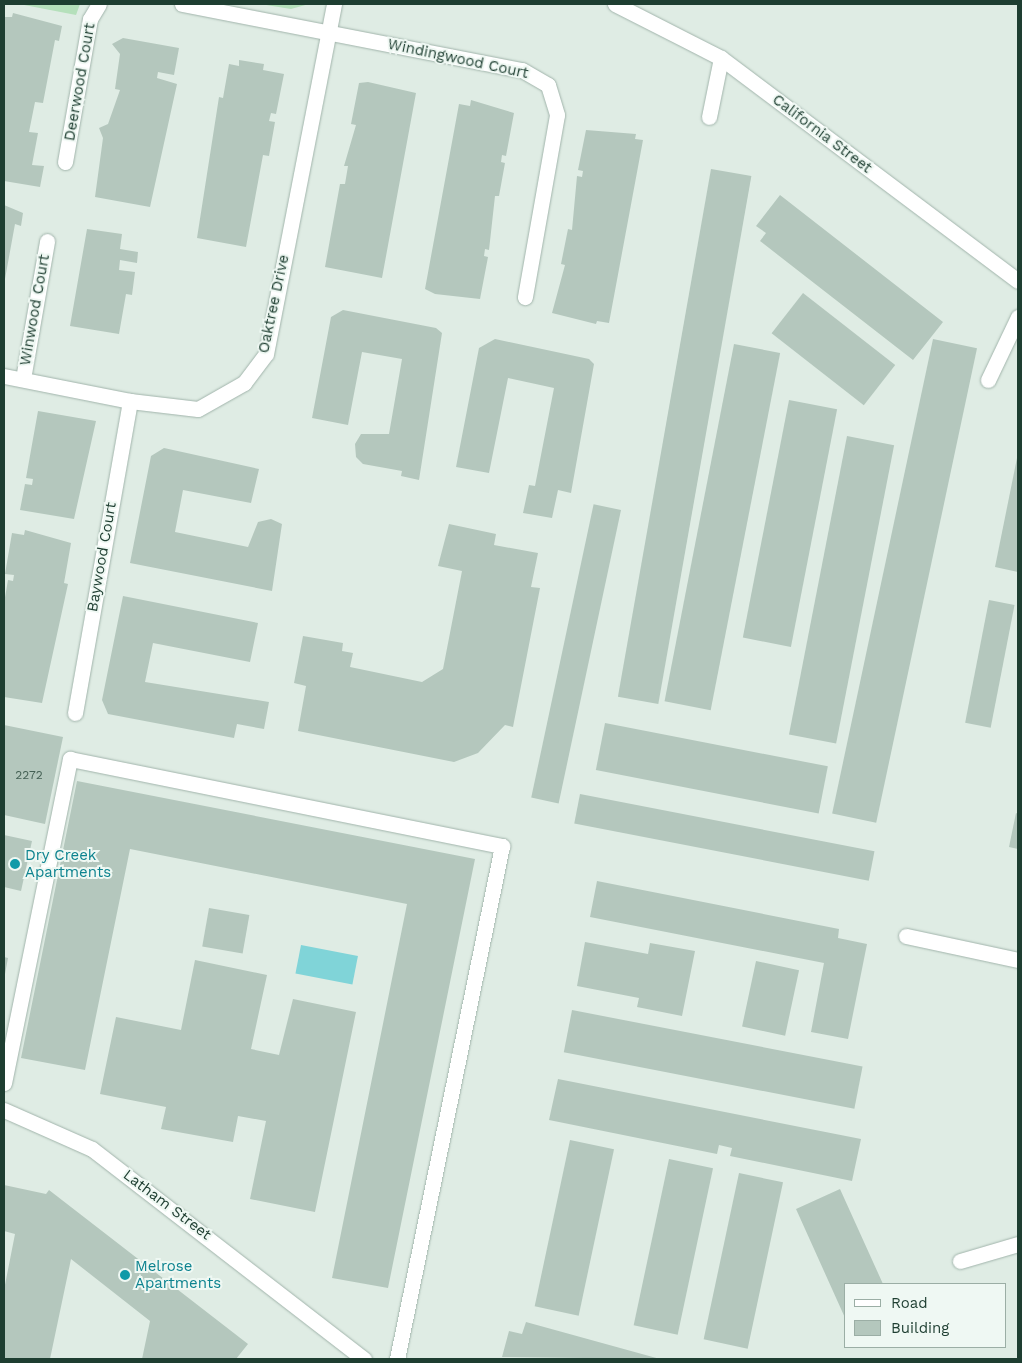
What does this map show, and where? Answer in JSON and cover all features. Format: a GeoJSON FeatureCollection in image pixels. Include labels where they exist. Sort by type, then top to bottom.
{"type":"FeatureCollection","features":[{"type":"Feature","properties":{"kind":"street","name":"Deerwood Court"},"geometry":{"type":"LineString","coordinates":[[65,162],[90,18],[99,4]]}},
{"type":"Feature","properties":{"kind":"street"},"geometry":{"type":"LineString","coordinates":[[182,4],[330,32]]}},
{"type":"Feature","properties":{"kind":"street","name":"Oaktree Drive"},"geometry":{"type":"LineString","coordinates":[[4,376],[130,401],[198,409],[244,384],[266,354],[334,4]]}},
{"type":"Feature","properties":{"kind":"street","name":"California Street"},"geometry":{"type":"LineString","coordinates":[[615,4],[721,58],[1018,281]]}},
{"type":"Feature","properties":{"kind":"street","name":"Windingwood Court"},"geometry":{"type":"LineString","coordinates":[[330,32],[522,70],[548,85],[557,116],[525,296]]}},
{"type":"Feature","properties":{"kind":"street"},"geometry":{"type":"LineString","coordinates":[[709,117],[721,58]]}},
{"type":"Feature","properties":{"kind":"street","name":"Winwood Court"},"geometry":{"type":"LineString","coordinates":[[23,379],[47,241]]}},
{"type":"Feature","properties":{"kind":"street"},"geometry":{"type":"LineString","coordinates":[[988,380],[1018,317]]}},
{"type":"Feature","properties":{"kind":"street","name":"Baywood Court"},"geometry":{"type":"LineString","coordinates":[[75,713],[130,401]]}},
{"type":"Feature","properties":{"kind":"street"},"geometry":{"type":"LineString","coordinates":[[4,1083],[70,759],[502,846],[397,1359]]}},
{"type":"Feature","properties":{"kind":"street"},"geometry":{"type":"LineString","coordinates":[[906,936],[1018,960]]}},
{"type":"Feature","properties":{"kind":"street","name":"Latham Street"},"geometry":{"type":"LineString","coordinates":[[4,1110],[92,1149],[364,1359]]}},
{"type":"Feature","properties":{"kind":"street"},"geometry":{"type":"LineString","coordinates":[[960,1260],[1018,1244]]}},
{"type":"Feature","properties":{"kind":"green space"},"geometry":{"type":"Polygon","coordinates":[[[19,4],[80,4],[76,15],[19,4]]]}},
{"type":"Feature","properties":{"kind":"green space"},"geometry":{"type":"Polygon","coordinates":[[[260,4],[309,4],[291,9],[260,4]]]}},
{"type":"Feature","properties":{"kind":"water"},"geometry":{"type":"Polygon","coordinates":[[[301,945],[358,956],[352,985],[295,973],[301,945]]]}},
{"type":"Feature","properties":{"kind":"building"},"geometry":{"type":"Polygon","coordinates":[[[13,13],[62,26],[59,41],[55,40],[43,103],[35,102],[29,132],[38,133],[32,165],[44,166],[40,187],[4,181],[4,17],[12,17],[13,13]]]}},
{"type":"Feature","properties":{"kind":"building"},"geometry":{"type":"Polygon","coordinates":[[[123,38],[179,48],[174,75],[158,72],[157,78],[177,84],[150,207],[95,197],[103,138],[99,128],[108,124],[120,90],[115,89],[120,54],[112,44],[123,38]]]}},
{"type":"Feature","properties":{"kind":"building"},"geometry":{"type":"Polygon","coordinates":[[[239,60],[264,64],[263,70],[284,74],[276,114],[271,113],[269,121],[275,122],[269,156],[263,155],[246,247],[197,238],[219,97],[223,98],[229,64],[239,66],[239,60]]]}},
{"type":"Feature","properties":{"kind":"building"},"geometry":{"type":"Polygon","coordinates":[[[368,82],[416,93],[382,278],[325,267],[340,184],[345,184],[348,166],[344,166],[356,125],[351,124],[359,83],[368,82]]]}},
{"type":"Feature","properties":{"kind":"building"},"geometry":{"type":"Polygon","coordinates":[[[471,100],[514,113],[506,156],[502,155],[501,162],[505,163],[499,196],[495,196],[489,250],[485,249],[484,256],[488,257],[480,299],[435,294],[425,289],[459,104],[470,106],[471,100]]]}},
{"type":"Feature","properties":{"kind":"building"},"geometry":{"type":"Polygon","coordinates":[[[586,130],[636,134],[635,139],[643,140],[609,323],[597,321],[596,324],[552,313],[565,265],[561,264],[568,229],[572,230],[577,176],[582,177],[583,171],[578,170],[586,130]]]}},
{"type":"Feature","properties":{"kind":"building"},"geometry":{"type":"Polygon","coordinates":[[[711,169],[751,176],[658,704],[618,697],[711,169]]]}},
{"type":"Feature","properties":{"kind":"building"},"geometry":{"type":"Polygon","coordinates":[[[780,195],[943,322],[913,360],[760,241],[766,233],[756,226],[780,195]]]}},
{"type":"Feature","properties":{"kind":"building"},"geometry":{"type":"Polygon","coordinates":[[[4,205],[23,213],[21,226],[15,224],[5,279],[4,205]]]}},
{"type":"Feature","properties":{"kind":"building"},"geometry":{"type":"Polygon","coordinates":[[[87,229],[122,234],[120,249],[138,252],[137,263],[120,260],[119,270],[135,272],[132,295],[126,294],[119,334],[70,326],[87,229]]]}},
{"type":"Feature","properties":{"kind":"building"},"geometry":{"type":"Polygon","coordinates":[[[803,293],[895,365],[864,405],[772,333],[803,293]]]}},
{"type":"Feature","properties":{"kind":"building"},"geometry":{"type":"Polygon","coordinates":[[[343,310],[436,328],[442,333],[419,480],[401,476],[402,471],[363,464],[356,457],[355,444],[361,434],[389,434],[402,359],[362,352],[348,425],[312,418],[331,317],[343,310]]]}},
{"type":"Feature","properties":{"kind":"building"},"geometry":{"type":"Polygon","coordinates":[[[495,339],[589,359],[594,364],[571,493],[558,490],[552,518],[523,513],[529,485],[535,486],[554,388],[508,378],[489,473],[456,467],[479,348],[495,339]]]}},
{"type":"Feature","properties":{"kind":"building"},"geometry":{"type":"Polygon","coordinates":[[[933,339],[977,348],[876,823],[832,813],[933,339]]]}},
{"type":"Feature","properties":{"kind":"building"},"geometry":{"type":"Polygon","coordinates":[[[734,344],[780,353],[711,710],[665,701],[734,344]]]}},
{"type":"Feature","properties":{"kind":"building"},"geometry":{"type":"Polygon","coordinates":[[[789,400],[837,409],[791,647],[743,638],[789,400]]]}},
{"type":"Feature","properties":{"kind":"building"},"geometry":{"type":"Polygon","coordinates":[[[38,411],[96,421],[74,519],[20,510],[25,484],[32,485],[33,479],[26,478],[38,411]]]}},
{"type":"Feature","properties":{"kind":"building"},"geometry":{"type":"Polygon","coordinates":[[[847,436],[894,445],[836,744],[789,734],[847,436]]]}},
{"type":"Feature","properties":{"kind":"building"},"geometry":{"type":"Polygon","coordinates":[[[164,448],[259,469],[251,503],[183,490],[175,532],[248,547],[258,522],[271,519],[282,524],[272,591],[130,563],[151,456],[164,448]]]}},
{"type":"Feature","properties":{"kind":"building"},"geometry":{"type":"Polygon","coordinates":[[[1018,459],[1018,572],[995,567],[1018,459]]]}},
{"type":"Feature","properties":{"kind":"building"},"geometry":{"type":"Polygon","coordinates":[[[594,504],[621,510],[559,803],[531,798],[594,504]]]}},
{"type":"Feature","properties":{"kind":"building"},"geometry":{"type":"Polygon","coordinates":[[[449,524],[496,534],[494,545],[538,553],[531,587],[540,588],[513,727],[505,725],[478,753],[454,762],[298,731],[306,686],[294,683],[303,636],[343,643],[342,651],[353,653],[350,667],[422,682],[443,669],[462,571],[438,566],[449,524]]]}},
{"type":"Feature","properties":{"kind":"building"},"geometry":{"type":"Polygon","coordinates":[[[25,530],[71,543],[64,583],[68,584],[42,703],[4,697],[4,603],[8,580],[13,581],[14,575],[5,574],[12,533],[24,535],[25,530]]]}},
{"type":"Feature","properties":{"kind":"building"},"geometry":{"type":"Polygon","coordinates":[[[123,596],[258,623],[250,662],[153,643],[145,682],[269,702],[264,729],[237,724],[234,738],[108,714],[102,700],[123,596]]]}},
{"type":"Feature","properties":{"kind":"building"},"geometry":{"type":"Polygon","coordinates":[[[989,600],[1015,605],[991,728],[965,723],[989,600]]]}},
{"type":"Feature","properties":{"kind":"building"},"geometry":{"type":"Polygon","coordinates":[[[605,723],[828,766],[819,813],[596,770],[605,723]]]}},
{"type":"Feature","properties":{"kind":"building"},"geometry":{"type":"Polygon","coordinates":[[[4,725],[63,737],[45,824],[4,815],[4,725]]]}},
{"type":"Feature","properties":{"kind":"building"},"geometry":{"type":"Polygon","coordinates":[[[77,781],[475,859],[388,1288],[332,1278],[407,904],[130,849],[85,1070],[21,1058],[77,781]]]}},
{"type":"Feature","properties":{"kind":"building"},"geometry":{"type":"Polygon","coordinates":[[[580,794],[874,851],[869,881],[574,823],[580,794]]]}},
{"type":"Feature","properties":{"kind":"building"},"geometry":{"type":"Polygon","coordinates":[[[1016,813],[1018,814],[1018,849],[1009,847],[1016,813]]]}},
{"type":"Feature","properties":{"kind":"building","name":"Dry Creek Apartments"},"geometry":{"type":"Polygon","coordinates":[[[4,835],[32,841],[21,891],[4,887],[4,835]]]}},
{"type":"Feature","properties":{"kind":"building"},"geometry":{"type":"Polygon","coordinates":[[[597,881],[839,929],[838,938],[867,944],[848,1039],[811,1032],[824,963],[590,917],[597,881]]]}},
{"type":"Feature","properties":{"kind":"building"},"geometry":{"type":"Polygon","coordinates":[[[209,908],[249,915],[243,954],[202,946],[209,908]]]}},
{"type":"Feature","properties":{"kind":"building"},"geometry":{"type":"Polygon","coordinates":[[[585,942],[648,954],[650,943],[695,951],[682,1016],[637,1007],[639,998],[577,986],[585,942]]]}},
{"type":"Feature","properties":{"kind":"building"},"geometry":{"type":"Polygon","coordinates":[[[4,957],[8,958],[5,974],[4,974],[4,957]]]}},
{"type":"Feature","properties":{"kind":"building"},"geometry":{"type":"Polygon","coordinates":[[[195,960],[267,975],[251,1049],[279,1055],[293,999],[356,1012],[315,1212],[250,1199],[266,1121],[238,1116],[233,1142],[161,1129],[166,1107],[100,1094],[116,1017],[181,1030],[195,960]]]}},
{"type":"Feature","properties":{"kind":"building"},"geometry":{"type":"Polygon","coordinates":[[[756,961],[799,970],[785,1036],[742,1027],[756,961]]]}},
{"type":"Feature","properties":{"kind":"building"},"geometry":{"type":"Polygon","coordinates":[[[572,1010],[863,1066],[854,1109],[564,1052],[572,1010]]]}},
{"type":"Feature","properties":{"kind":"building"},"geometry":{"type":"Polygon","coordinates":[[[558,1079],[861,1139],[852,1181],[730,1156],[732,1148],[719,1145],[717,1154],[549,1120],[558,1079]]]}},
{"type":"Feature","properties":{"kind":"building"},"geometry":{"type":"Polygon","coordinates":[[[570,1140],[614,1149],[579,1316],[535,1306],[570,1140]]]}},
{"type":"Feature","properties":{"kind":"building"},"geometry":{"type":"Polygon","coordinates":[[[669,1159],[713,1168],[678,1335],[634,1325],[669,1159]]]}},
{"type":"Feature","properties":{"kind":"building"},"geometry":{"type":"Polygon","coordinates":[[[739,1173],[783,1182],[748,1349],[704,1339],[739,1173]]]}},
{"type":"Feature","properties":{"kind":"building","name":"Melrose Apartments"},"geometry":{"type":"Polygon","coordinates":[[[4,1185],[46,1194],[49,1190],[248,1344],[236,1359],[142,1359],[150,1321],[71,1259],[50,1359],[4,1359],[4,1290],[15,1234],[4,1231],[4,1185]]]}},
{"type":"Feature","properties":{"kind":"building"},"geometry":{"type":"Polygon","coordinates":[[[840,1189],[883,1283],[844,1283],[844,1316],[796,1209],[840,1189]]]}},
{"type":"Feature","properties":{"kind":"building"},"geometry":{"type":"Polygon","coordinates":[[[526,1322],[660,1359],[502,1357],[509,1331],[522,1334],[526,1322]]]}},
{"type":"Feature","properties":{"kind":"place","name":"Dry Creek Apartments"},"geometry":{"type":"Point","coordinates":[15,864]}},
{"type":"Feature","properties":{"kind":"place","name":"Melrose Apartments"},"geometry":{"type":"Point","coordinates":[125,1275]}}]}
